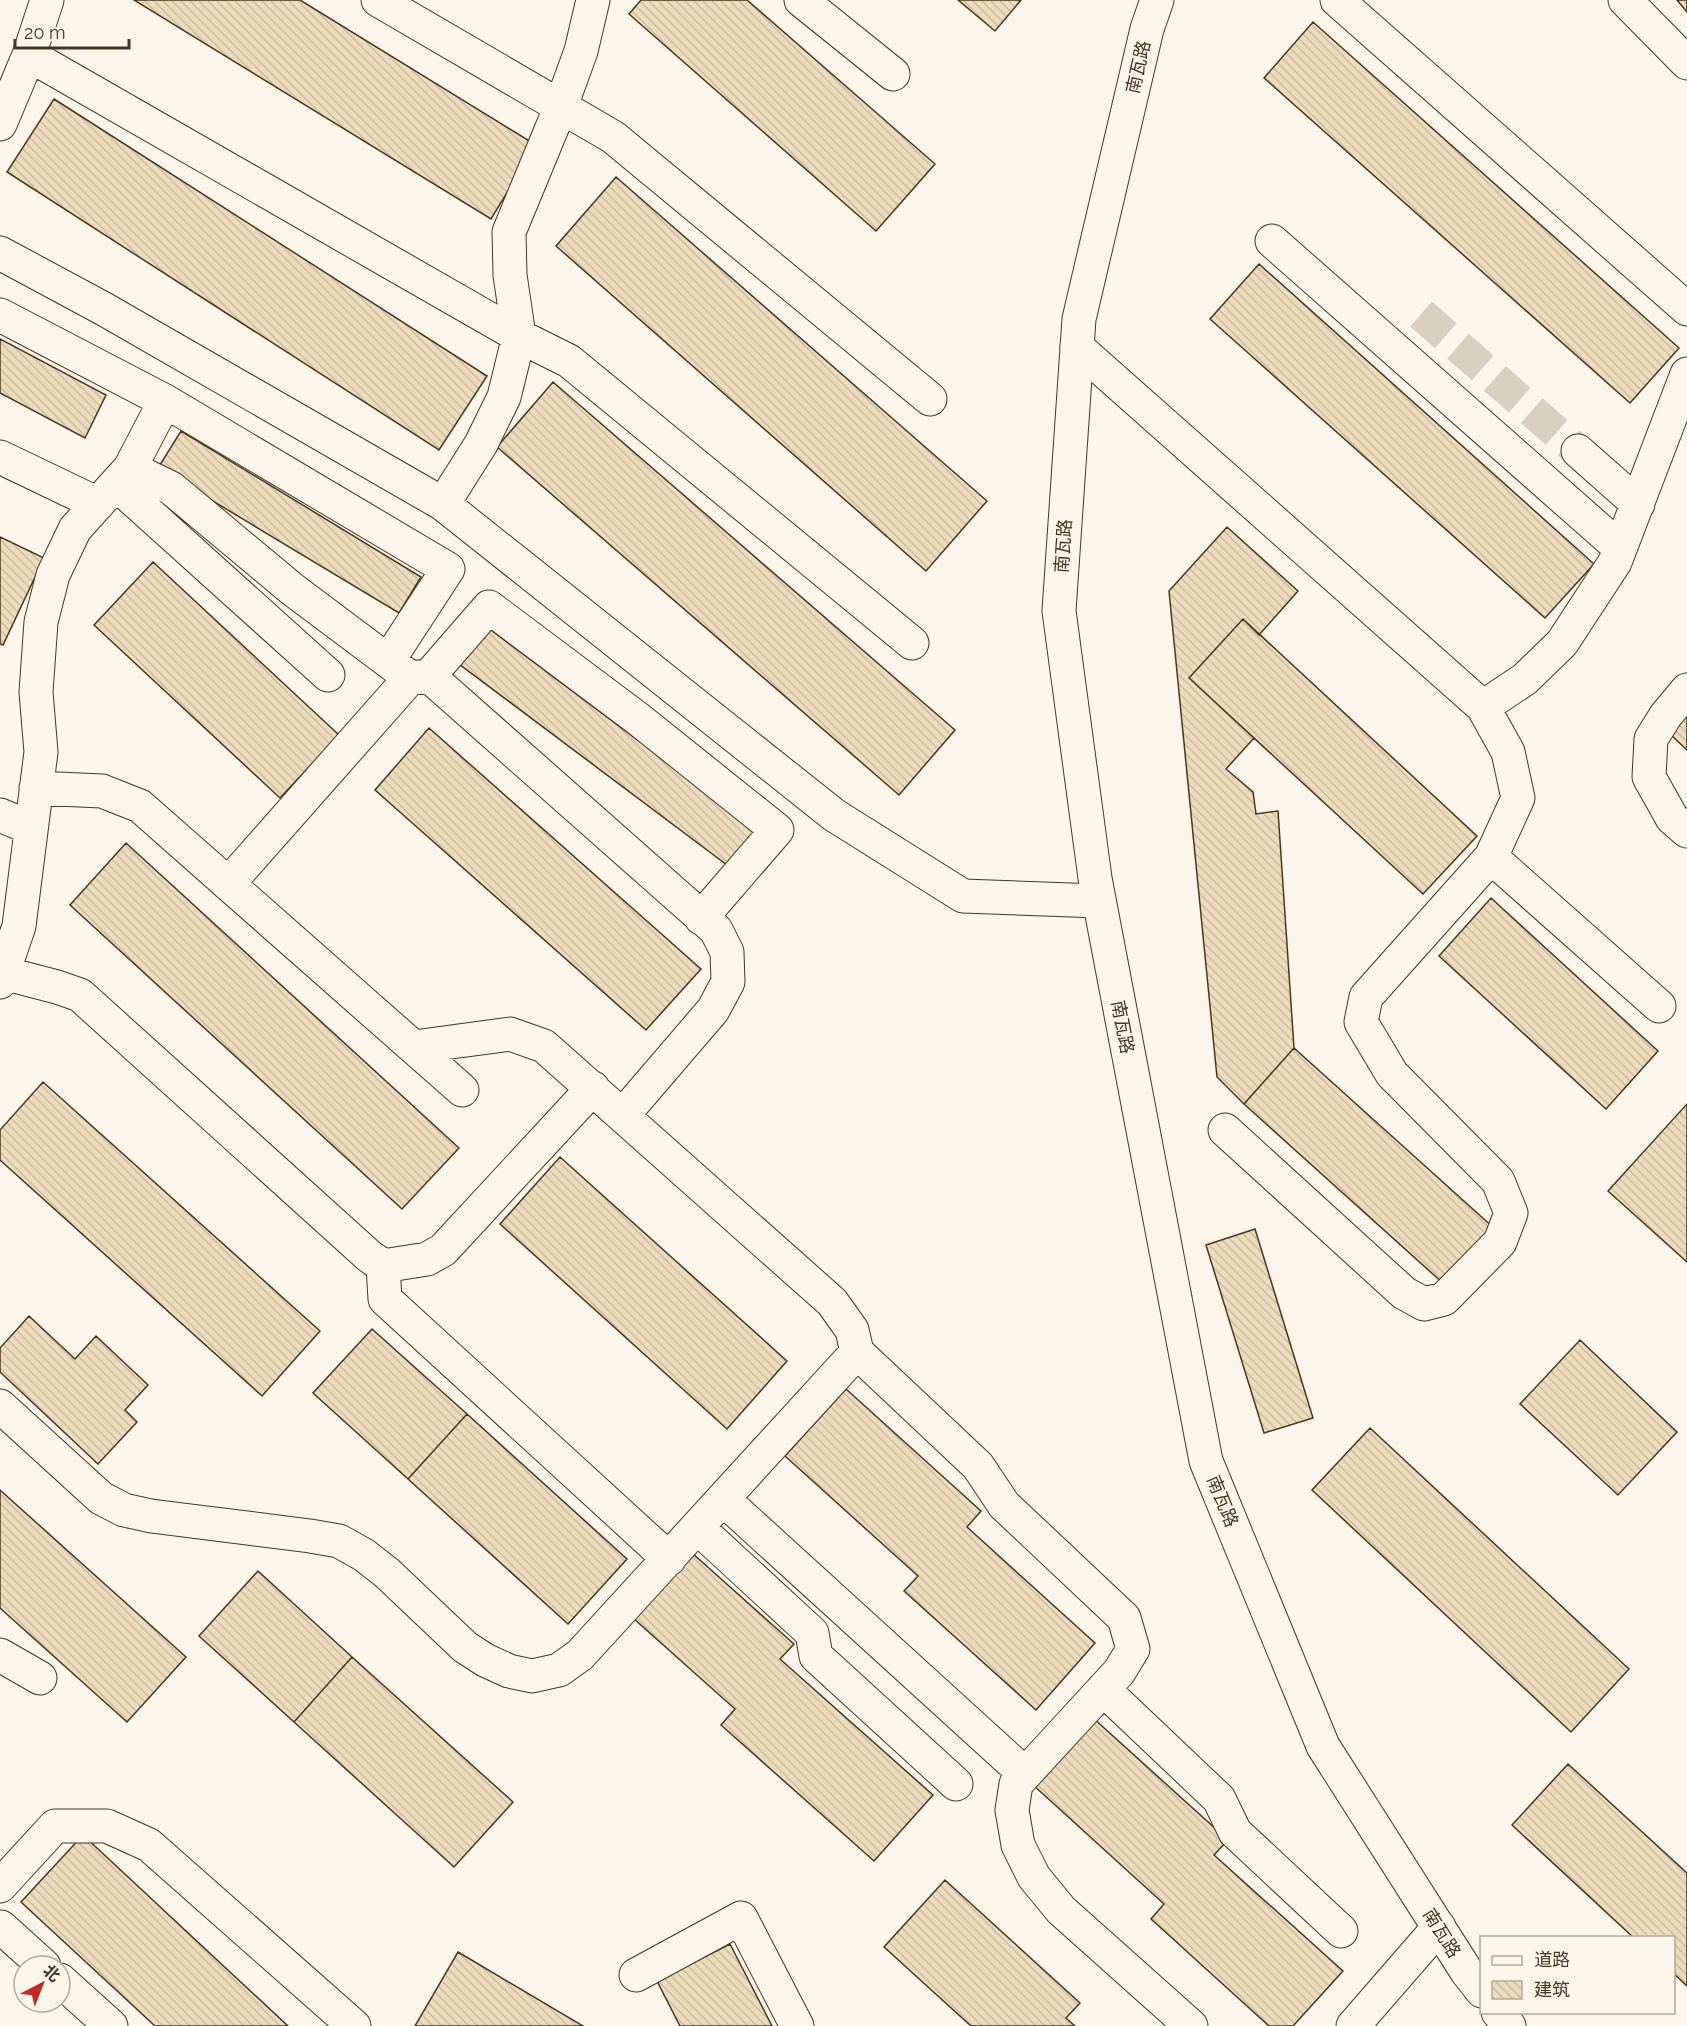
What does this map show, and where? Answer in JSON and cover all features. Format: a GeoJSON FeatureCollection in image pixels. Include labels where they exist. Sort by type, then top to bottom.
{"type":"FeatureCollection","features":[{"type":"Feature","properties":{"kind":"street"},"geometry":{"type":"LineString","coordinates":[[0,124],[29,55],[46,0]]}},
{"type":"Feature","properties":{"kind":"street"},"geometry":{"type":"LineString","coordinates":[[378,0],[613,136],[930,399]]}},
{"type":"Feature","properties":{"kind":"street"},"geometry":{"type":"LineString","coordinates":[[443,504],[481,444],[504,397],[519,336],[510,275],[509,232],[581,51],[593,0]]}},
{"type":"Feature","properties":{"kind":"street"},"geometry":{"type":"LineString","coordinates":[[801,0],[893,74]]}},
{"type":"Feature","properties":{"kind":"street","name":"南瓦路"},"geometry":{"type":"LineString","coordinates":[[1157,0],[1147,29],[1079,319],[1059,611],[1099,901],[1206,1461],[1323,1746],[1467,1972],[1480,1988]]}},
{"type":"Feature","properties":{"kind":"street"},"geometry":{"type":"LineString","coordinates":[[1337,0],[1687,309]]}},
{"type":"Feature","properties":{"kind":"street"},"geometry":{"type":"LineString","coordinates":[[1625,0],[1687,63]]}},
{"type":"Feature","properties":{"kind":"street"},"geometry":{"type":"LineString","coordinates":[[29,55],[519,336],[569,361],[912,643]]}},
{"type":"Feature","properties":{"kind":"street"},"geometry":{"type":"LineString","coordinates":[[1272,241],[1620,548]]}},
{"type":"Feature","properties":{"kind":"street"},"geometry":{"type":"LineString","coordinates":[[0,253],[104,309],[443,504],[834,815],[963,896],[1099,901]]}},
{"type":"Feature","properties":{"kind":"street"},"geometry":{"type":"LineString","coordinates":[[0,315],[165,401],[448,570],[409,672]]}},
{"type":"Feature","properties":{"kind":"street"},"geometry":{"type":"LineString","coordinates":[[1077,347],[1483,707],[1509,752],[1518,798],[1491,857],[1366,998],[1361,1022],[1392,1074],[1497,1181],[1510,1213],[1500,1242],[1444,1299],[1424,1304],[1404,1293],[1225,1130]]}},
{"type":"Feature","properties":{"kind":"street"},"geometry":{"type":"LineString","coordinates":[[1483,707],[1525,679],[1562,643],[1615,562],[1687,374]]}},
{"type":"Feature","properties":{"kind":"street"},"geometry":{"type":"LineString","coordinates":[[165,401],[115,485],[75,529],[53,575],[41,622],[36,692],[41,752],[20,926],[2,977],[57,987],[80,995],[360,1248],[383,1266],[427,1259],[443,1250],[593,1088]]}},
{"type":"Feature","properties":{"kind":"street"},"geometry":{"type":"LineString","coordinates":[[1578,451],[1638,504]]}},
{"type":"Feature","properties":{"kind":"street"},"geometry":{"type":"LineString","coordinates":[[0,457],[115,485],[171,488],[292,589],[409,672],[716,930],[727,952],[728,982],[712,1010],[623,1115]]}},
{"type":"Feature","properties":{"kind":"street"},"geometry":{"type":"LineString","coordinates":[[115,485],[328,675]]}},
{"type":"Feature","properties":{"kind":"street"},"geometry":{"type":"LineString","coordinates":[[228,884],[409,672],[489,607],[637,718],[777,830],[701,918]]}},
{"type":"Feature","properties":{"kind":"street"},"geometry":{"type":"LineString","coordinates":[[1687,690],[1666,715],[1651,739],[1648,777],[1672,818],[1687,831]]}},
{"type":"Feature","properties":{"kind":"street"},"geometry":{"type":"LineString","coordinates":[[36,788],[102,791],[140,806],[462,1090]]}},
{"type":"Feature","properties":{"kind":"street"},"geometry":{"type":"LineString","coordinates":[[0,815],[32,828]]}},
{"type":"Feature","properties":{"kind":"street"},"geometry":{"type":"LineString","coordinates":[[1491,857],[1659,1006]]}},
{"type":"Feature","properties":{"kind":"street"},"geometry":{"type":"LineString","coordinates":[[414,1047],[510,1034],[544,1046],[832,1302],[852,1330],[857,1352],[978,1466],[1004,1505],[1124,1618],[1133,1649],[1119,1672],[1016,1784],[1012,1810],[1018,1845],[1034,1877],[1061,1910],[1191,2026]]}},
{"type":"Feature","properties":{"kind":"street"},"geometry":{"type":"LineString","coordinates":[[383,1266],[385,1299],[669,1559]]}},
{"type":"Feature","properties":{"kind":"street"},"geometry":{"type":"LineString","coordinates":[[0,1406],[101,1498],[124,1510],[151,1516],[339,1541],[364,1554],[465,1647],[485,1660],[509,1671],[532,1676],[559,1670],[580,1656],[857,1352]]}},
{"type":"Feature","properties":{"kind":"street"},"geometry":{"type":"LineString","coordinates":[[723,1499],[1025,1774]]}},
{"type":"Feature","properties":{"kind":"street"},"geometry":{"type":"LineString","coordinates":[[697,1527],[812,1633],[816,1656],[956,1784]]}},
{"type":"Feature","properties":{"kind":"street"},"geometry":{"type":"LineString","coordinates":[[0,1655],[40,1677]]}},
{"type":"Feature","properties":{"kind":"street"},"geometry":{"type":"LineString","coordinates":[[1103,1689],[1219,1799],[1235,1832],[1341,1931]]}},
{"type":"Feature","properties":{"kind":"street"},"geometry":{"type":"LineString","coordinates":[[0,1886],[56,1826],[107,1826],[149,1845],[354,2026]]}},
{"type":"Feature","properties":{"kind":"street"},"geometry":{"type":"LineString","coordinates":[[0,1910],[3,1914],[0,1933]]}},
{"type":"Feature","properties":{"kind":"street"},"geometry":{"type":"LineString","coordinates":[[636,1975],[741,1918],[797,2026]]}},
{"type":"Feature","properties":{"kind":"street"},"geometry":{"type":"LineString","coordinates":[[1,1927],[31,1954]]}},
{"type":"Feature","properties":{"kind":"street"},"geometry":{"type":"LineString","coordinates":[[1353,2026],[1439,1928]]}},
{"type":"Feature","properties":{"kind":"street"},"geometry":{"type":"LineString","coordinates":[[72,1991],[111,2026]]}},
{"type":"Feature","properties":{"kind":"street"},"geometry":{"type":"LineString","coordinates":[[1499,2014],[1509,2026]]}},
{"type":"Feature","properties":{"kind":"building"},"geometry":{"type":"Polygon","coordinates":[[[134,0],[300,0],[536,145],[491,219],[134,0]]]}},
{"type":"Feature","properties":{"kind":"building"},"geometry":{"type":"Polygon","coordinates":[[[641,0],[747,0],[935,164],[876,231],[629,14],[641,0]]]}},
{"type":"Feature","properties":{"kind":"building"},"geometry":{"type":"Polygon","coordinates":[[[958,0],[1021,0],[995,31],[958,0]]]}},
{"type":"Feature","properties":{"kind":"building"},"geometry":{"type":"Polygon","coordinates":[[[1677,0],[1687,0],[1687,12],[1677,0]]]}},
{"type":"Feature","properties":{"kind":"building"},"geometry":{"type":"Polygon","coordinates":[[[1313,22],[1679,348],[1630,403],[1264,78],[1313,22]]]}},
{"type":"Feature","properties":{"kind":"building"},"geometry":{"type":"Polygon","coordinates":[[[54,99],[487,376],[439,450],[7,172],[54,99]]]}},
{"type":"Feature","properties":{"kind":"building"},"geometry":{"type":"Polygon","coordinates":[[[616,177],[987,501],[926,571],[556,246],[616,177]]]}},
{"type":"Feature","properties":{"kind":"building"},"geometry":{"type":"Polygon","coordinates":[[[1259,264],[1594,564],[1545,618],[1210,319],[1259,264]]]}},
{"type":"Feature","properties":{"kind":"building"},"geometry":{"type":"Polygon","coordinates":[[[0,339],[106,395],[85,438],[0,393],[0,339]]]}},
{"type":"Feature","properties":{"kind":"building"},"geometry":{"type":"Polygon","coordinates":[[[553,382],[955,730],[899,795],[497,447],[553,382]]]}},
{"type":"Feature","properties":{"kind":"building"},"geometry":{"type":"Polygon","coordinates":[[[181,431],[421,577],[399,613],[158,468],[181,431]]]}},
{"type":"Feature","properties":{"kind":"building"},"geometry":{"type":"Polygon","coordinates":[[[1227,527],[1298,591],[1259,635],[1243,619],[1189,678],[1254,738],[1226,769],[1253,792],[1256,814],[1278,811],[1294,1048],[1244,1104],[1217,1077],[1169,591],[1227,527]]]}},
{"type":"Feature","properties":{"kind":"building"},"geometry":{"type":"Polygon","coordinates":[[[0,537],[44,558],[3,645],[0,644],[0,537]]]}},
{"type":"Feature","properties":{"kind":"building"},"geometry":{"type":"Polygon","coordinates":[[[153,562],[339,735],[280,798],[94,625],[153,562]]]}},
{"type":"Feature","properties":{"kind":"building"},"geometry":{"type":"Polygon","coordinates":[[[1243,619],[1477,836],[1423,894],[1189,678],[1243,619]]]}},
{"type":"Feature","properties":{"kind":"building"},"geometry":{"type":"Polygon","coordinates":[[[487,627],[759,831],[731,868],[459,664],[487,627]]]}},
{"type":"Feature","properties":{"kind":"building"},"geometry":{"type":"Polygon","coordinates":[[[1687,716],[1687,750],[1670,734],[1687,716]]]}},
{"type":"Feature","properties":{"kind":"building"},"geometry":{"type":"Polygon","coordinates":[[[429,728],[701,969],[646,1030],[375,790],[429,728]]]}},
{"type":"Feature","properties":{"kind":"building"},"geometry":{"type":"Polygon","coordinates":[[[126,843],[459,1148],[402,1209],[70,905],[126,843]]]}},
{"type":"Feature","properties":{"kind":"building"},"geometry":{"type":"Polygon","coordinates":[[[1491,898],[1658,1051],[1606,1109],[1439,956],[1491,898]]]}},
{"type":"Feature","properties":{"kind":"building"},"geometry":{"type":"Polygon","coordinates":[[[1294,1048],[1495,1229],[1445,1285],[1244,1104],[1294,1048]]]}},
{"type":"Feature","properties":{"kind":"building"},"geometry":{"type":"Polygon","coordinates":[[[43,1082],[320,1331],[262,1396],[0,1160],[0,1130],[43,1082]]]}},
{"type":"Feature","properties":{"kind":"building"},"geometry":{"type":"Polygon","coordinates":[[[1687,1104],[1687,1262],[1608,1191],[1687,1104]]]}},
{"type":"Feature","properties":{"kind":"building"},"geometry":{"type":"Polygon","coordinates":[[[560,1157],[787,1361],[727,1429],[500,1224],[560,1157]]]}},
{"type":"Feature","properties":{"kind":"building"},"geometry":{"type":"Polygon","coordinates":[[[1255,1229],[1313,1418],[1264,1433],[1206,1245],[1255,1229]]]}},
{"type":"Feature","properties":{"kind":"building"},"geometry":{"type":"Polygon","coordinates":[[[29,1316],[75,1359],[96,1336],[148,1385],[125,1410],[137,1422],[98,1464],[0,1372],[0,1348],[29,1316]]]}},
{"type":"Feature","properties":{"kind":"building"},"geometry":{"type":"Polygon","coordinates":[[[372,1329],[467,1414],[408,1479],[313,1393],[372,1329]]]}},
{"type":"Feature","properties":{"kind":"building"},"geometry":{"type":"Polygon","coordinates":[[[1580,1340],[1677,1432],[1618,1495],[1520,1404],[1580,1340]]]}},
{"type":"Feature","properties":{"kind":"building"},"geometry":{"type":"Polygon","coordinates":[[[846,1389],[981,1511],[967,1527],[1095,1643],[1036,1710],[904,1591],[918,1576],[785,1456],[846,1389]]]}},
{"type":"Feature","properties":{"kind":"building"},"geometry":{"type":"Polygon","coordinates":[[[467,1414],[627,1559],[568,1624],[408,1479],[467,1414]]]}},
{"type":"Feature","properties":{"kind":"building"},"geometry":{"type":"Polygon","coordinates":[[[1370,1428],[1629,1669],[1571,1732],[1312,1490],[1370,1428]]]}},
{"type":"Feature","properties":{"kind":"building"},"geometry":{"type":"Polygon","coordinates":[[[0,1490],[186,1657],[127,1722],[0,1608],[0,1490]]]}},
{"type":"Feature","properties":{"kind":"building"},"geometry":{"type":"Polygon","coordinates":[[[692,1553],[794,1644],[780,1659],[933,1795],[874,1861],[721,1725],[735,1709],[633,1618],[692,1553]]]}},
{"type":"Feature","properties":{"kind":"building"},"geometry":{"type":"Polygon","coordinates":[[[258,1571],[352,1657],[294,1722],[199,1636],[258,1571]]]}},
{"type":"Feature","properties":{"kind":"building"},"geometry":{"type":"Polygon","coordinates":[[[352,1657],[513,1802],[454,1867],[294,1722],[352,1657]]]}},
{"type":"Feature","properties":{"kind":"building"},"geometry":{"type":"Polygon","coordinates":[[[1092,1717],[1228,1840],[1214,1855],[1343,1971],[1293,2026],[1269,2026],[1151,1919],[1164,1904],[1032,1784],[1092,1717]]]}},
{"type":"Feature","properties":{"kind":"building"},"geometry":{"type":"Polygon","coordinates":[[[1568,1764],[1687,1873],[1687,1986],[1675,1975],[1675,1936],[1632,1936],[1512,1825],[1568,1764]]]}},
{"type":"Feature","properties":{"kind":"building"},"geometry":{"type":"Polygon","coordinates":[[[83,1835],[288,2026],[155,2026],[21,1902],[83,1835]]]}},
{"type":"Feature","properties":{"kind":"building"},"geometry":{"type":"Polygon","coordinates":[[[945,1880],[1080,2003],[1066,2018],[1075,2026],[971,2026],[884,1947],[945,1880]]]}},
{"type":"Feature","properties":{"kind":"building"},"geometry":{"type":"Polygon","coordinates":[[[730,1944],[772,2026],[680,2026],[657,1981],[730,1944]]]}},
{"type":"Feature","properties":{"kind":"building"},"geometry":{"type":"Polygon","coordinates":[[[458,1952],[583,2026],[415,2026],[458,1952]]]}},
{"type":"Feature","properties":{"kind":"tunnel"},"geometry":{"type":"LineString","coordinates":[[1421,314],[1578,451]]}}]}
